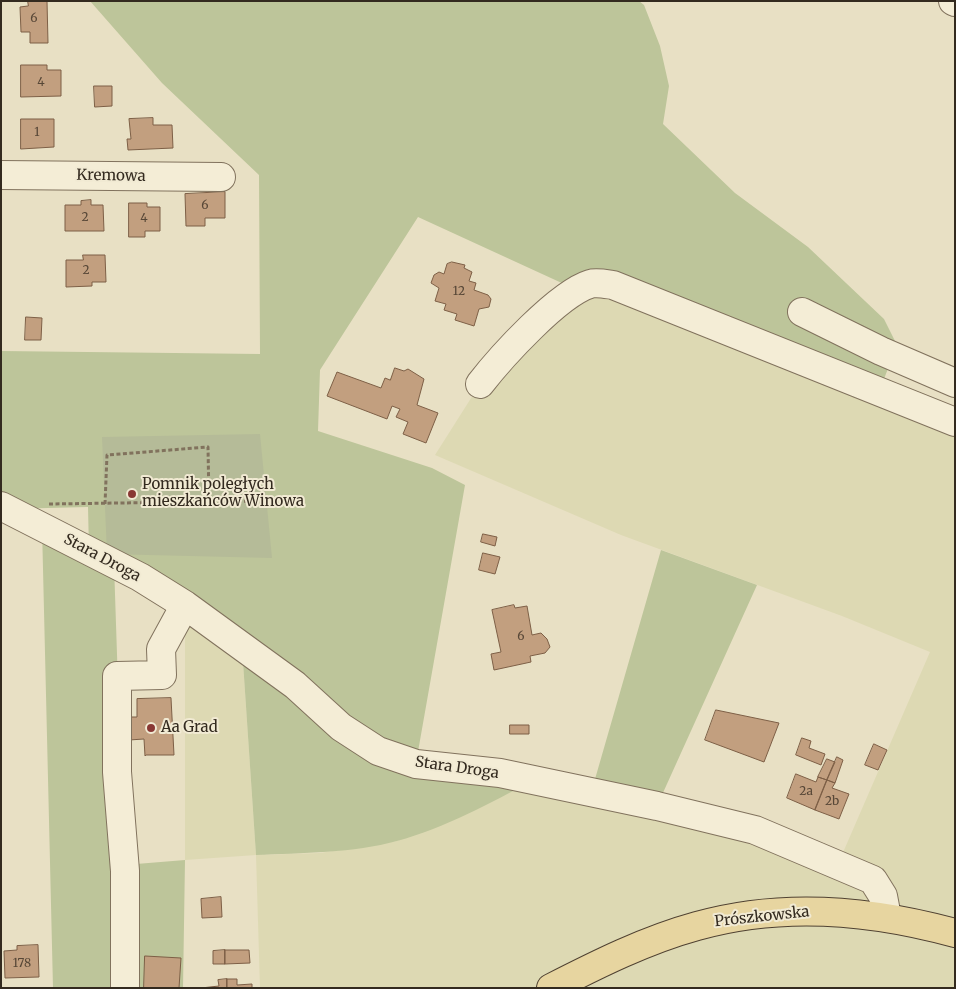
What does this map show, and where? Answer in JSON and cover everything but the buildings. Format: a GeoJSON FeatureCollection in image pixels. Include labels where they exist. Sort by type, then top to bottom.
{"type":"FeatureCollection","features":[{"type":"Feature","properties":{"kind":"main road","name":"Prószkowska"},"geometry":{"type":"LineString","coordinates":[[551,988],[597,964],[649,942],[697,926],[736,917],[822,911],[887,917],[955,933]]}},
{"type":"Feature","properties":{"kind":"street","name":"Kremowa"},"geometry":{"type":"LineString","coordinates":[[1,175],[221,177]]}},
{"type":"Feature","properties":{"kind":"street"},"geometry":{"type":"LineString","coordinates":[[480,384],[496,364],[537,322],[577,290],[592,283],[613,285],[955,422]]}},
{"type":"Feature","properties":{"kind":"street"},"geometry":{"type":"LineString","coordinates":[[802,312],[881,351],[955,383]]}},
{"type":"Feature","properties":{"kind":"street","name":"Stara Droga"},"geometry":{"type":"LineString","coordinates":[[1,506],[140,577],[185,605],[295,685],[341,727],[378,751],[416,764],[509,775],[657,806],[755,830],[873,880],[883,896],[887,917]]}},
{"type":"Feature","properties":{"kind":"street"},"geometry":{"type":"LineString","coordinates":[[125,988],[125,871],[117,772],[118,676],[162,676],[161,649],[185,605]]}},
{"type":"Feature","properties":{"kind":"path"},"geometry":{"type":"LineString","coordinates":[[105,504],[107,455],[208,447],[209,502]]}},
{"type":"Feature","properties":{"kind":"path"},"geometry":{"type":"LineString","coordinates":[[39,504],[259,501]]}},
{"type":"Feature","properties":{"kind":"shaded area"},"geometry":{"type":"Polygon","coordinates":[[[592,283],[955,422],[955,988],[260,988],[256,855],[320,853],[397,841],[534,780],[838,864],[930,652],[842,616],[621,535],[435,455],[480,384],[592,283]]]}},
{"type":"Feature","properties":{"kind":"shaded area"},"geometry":{"type":"Polygon","coordinates":[[[185,605],[242,647],[256,855],[185,860],[185,605]]]}},
{"type":"Feature","properties":{"kind":"green space"},"geometry":{"type":"Polygon","coordinates":[[[90,1],[639,1],[644,5],[660,46],[669,86],[663,124],[735,193],[808,247],[884,319],[897,345],[879,392],[693,317],[577,290],[418,217],[320,370],[318,431],[432,468],[465,485],[416,763],[534,780],[450,822],[397,841],[345,850],[256,855],[242,647],[114,564],[124,865],[185,860],[183,988],[53,988],[42,527],[89,551],[88,507],[8,509],[1,506],[1,351],[260,354],[259,175],[162,83],[90,1]]]}},
{"type":"Feature","properties":{"kind":"green space"},"geometry":{"type":"Polygon","coordinates":[[[260,434],[272,558],[107,554],[102,437],[260,434]]]}},
{"type":"Feature","properties":{"kind":"green space"},"geometry":{"type":"Polygon","coordinates":[[[661,550],[757,585],[657,806],[591,793],[661,550]]]}},
{"type":"Feature","properties":{"kind":"place","name":"Pomnik poległych mieszkańców Winowa"},"geometry":{"type":"Point","coordinates":[132,494]}},
{"type":"Feature","properties":{"kind":"place","name":"Aa Grad"},"geometry":{"type":"Point","coordinates":[151,728]}}]}
